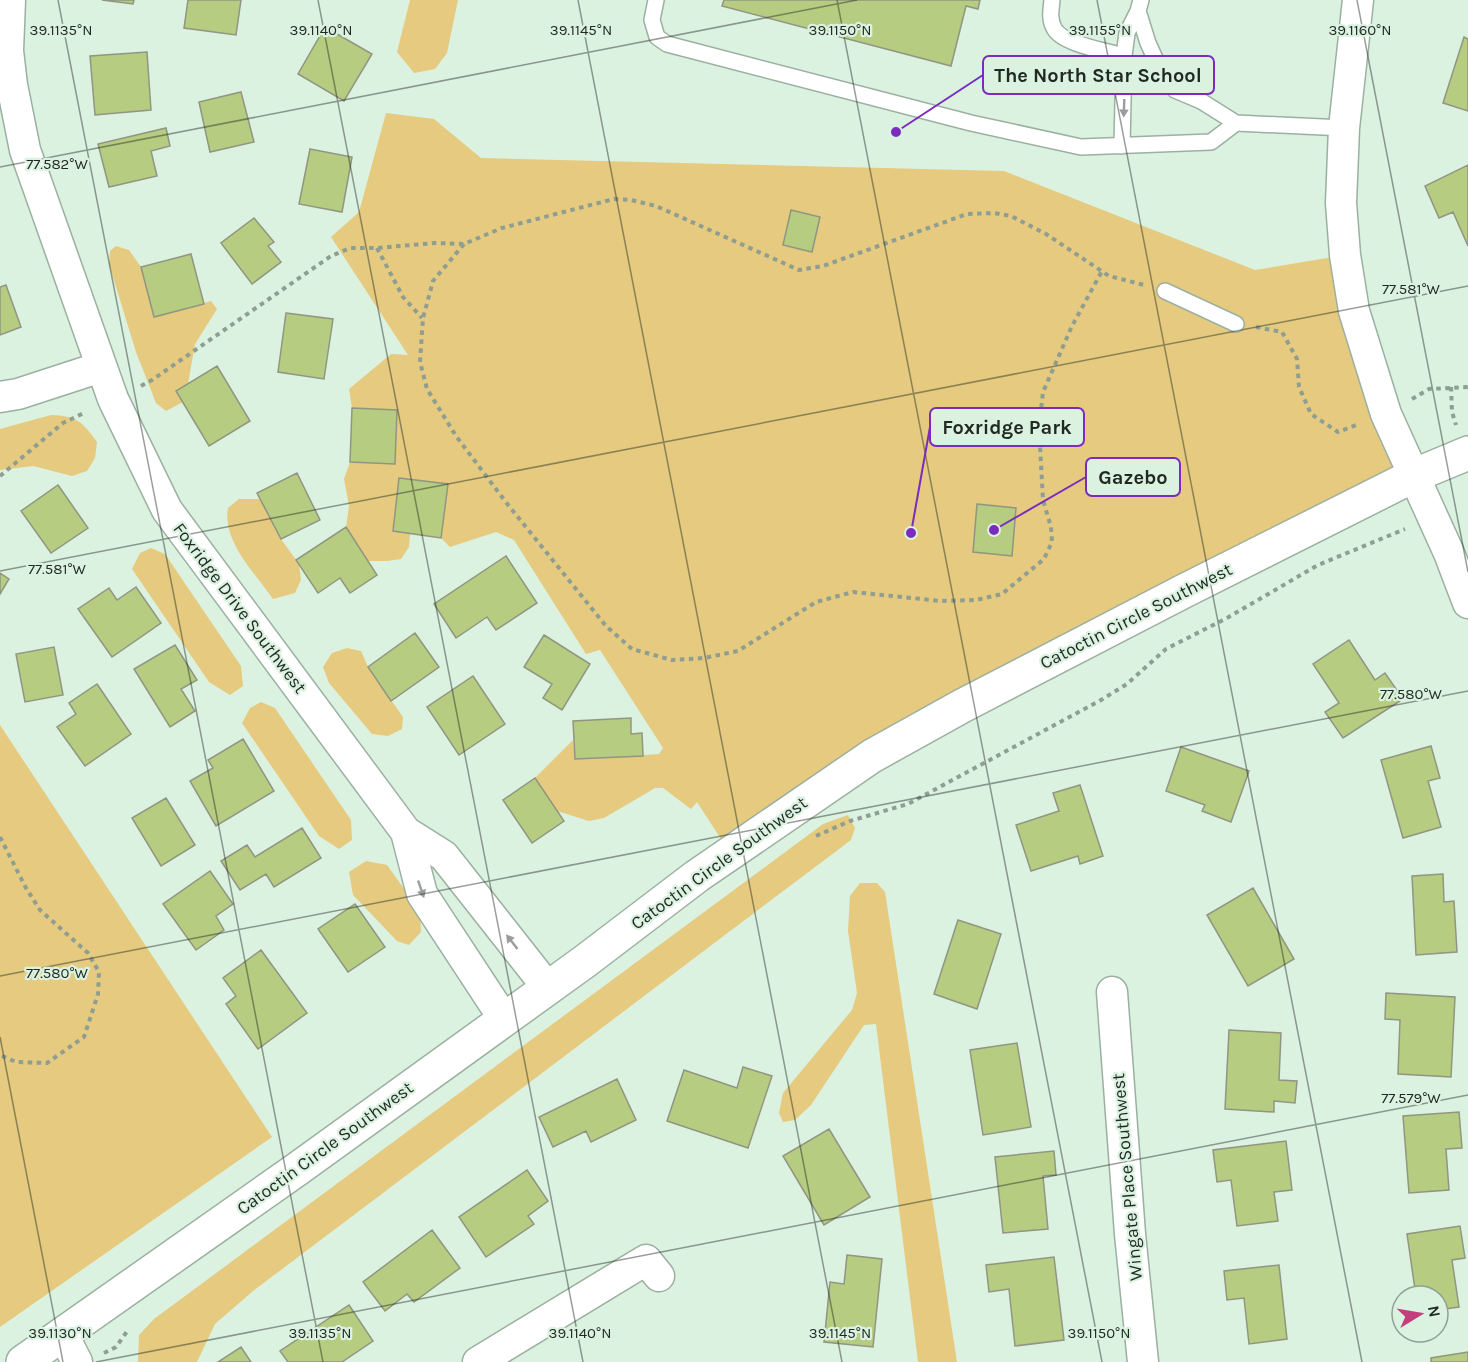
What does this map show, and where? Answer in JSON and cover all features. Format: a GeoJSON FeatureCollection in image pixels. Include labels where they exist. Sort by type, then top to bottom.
{"type":"FeatureCollection","features":[{"type":"Feature","properties":{"kind":"main road","name":"Catoctin Circle Southwest"},"geometry":{"type":"LineString","coordinates":[[23,1362],[296,1170],[548,988],[697,876],[872,756],[962,706],[1413,476],[1468,453]]}},
{"type":"Feature","properties":{"kind":"street","name":"Foxridge Drive Southwest"},"geometry":{"type":"LineString","coordinates":[[10,0],[6,86],[25,150],[100,367],[113,399],[167,510],[406,832],[444,856],[548,988]]}},
{"type":"Feature","properties":{"kind":"street"},"geometry":{"type":"LineString","coordinates":[[1358,0],[1344,128],[1341,203],[1345,255],[1354,310],[1386,414],[1434,519],[1468,603]]}},
{"type":"Feature","properties":{"kind":"street"},"geometry":{"type":"LineString","coordinates":[[0,397],[18,394],[100,367]]}},
{"type":"Feature","properties":{"kind":"street","name":"Foxridge Drive Southwest"},"geometry":{"type":"LineString","coordinates":[[406,832],[422,894],[504,1019]]}},
{"type":"Feature","properties":{"kind":"street","name":"Wingate Place Southwest"},"geometry":{"type":"LineString","coordinates":[[1112,992],[1130,1234],[1143,1362]]}},
{"type":"Feature","properties":{"kind":"street"},"geometry":{"type":"LineString","coordinates":[[478,1362],[646,1260],[659,1276]]}},
{"type":"Feature","properties":{"kind":"street"},"geometry":{"type":"LineString","coordinates":[[62,1334],[87,1359]]}},
{"type":"Feature","properties":{"kind":"lane"},"geometry":{"type":"LineString","coordinates":[[656,0],[652,20],[657,37],[667,44],[971,123],[1082,147],[1211,142],[1236,123]]}},
{"type":"Feature","properties":{"kind":"lane"},"geometry":{"type":"LineString","coordinates":[[1052,0],[1050,17],[1055,31],[1065,39],[1124,56]]}},
{"type":"Feature","properties":{"kind":"lane"},"geometry":{"type":"LineString","coordinates":[[1122,146],[1124,56],[1127,33],[1140,5]]}},
{"type":"Feature","properties":{"kind":"lane"},"geometry":{"type":"LineString","coordinates":[[1140,5],[1153,54],[1163,76],[1175,90],[1201,101],[1236,123],[1344,128]]}},
{"type":"Feature","properties":{"kind":"lane"},"geometry":{"type":"LineString","coordinates":[[1165,291],[1236,324]]}},
{"type":"Feature","properties":{"kind":"path"},"geometry":{"type":"LineString","coordinates":[[0,476],[63,423],[152,380],[332,256],[350,248],[435,243],[464,244],[502,228],[614,199],[631,200],[656,206],[799,270],[823,266],[968,214],[994,213],[1011,216],[1028,225],[1109,276],[1165,291]]}},
{"type":"Feature","properties":{"kind":"path"},"geometry":{"type":"LineString","coordinates":[[464,244],[433,281],[423,318],[420,362],[427,389],[456,436],[505,501],[606,626],[632,649],[672,660],[704,658],[738,651],[816,602],[853,592],[941,601],[976,600],[1002,594],[1044,559],[1052,542],[1051,527],[1043,500],[1040,438],[1043,392],[1072,326],[1102,271]]}},
{"type":"Feature","properties":{"kind":"path"},"geometry":{"type":"LineString","coordinates":[[377,248],[403,297],[423,318]]}},
{"type":"Feature","properties":{"kind":"path"},"geometry":{"type":"LineString","coordinates":[[812,838],[850,821],[908,804],[1101,700],[1127,684],[1166,649],[1227,618],[1318,565],[1382,537],[1434,519]]}},
{"type":"Feature","properties":{"kind":"path"},"geometry":{"type":"LineString","coordinates":[[0,837],[40,910],[88,953],[99,972],[98,994],[84,1037],[47,1063],[16,1062],[0,1055]]}},
{"type":"Feature","properties":{"kind":"path"},"geometry":{"type":"LineString","coordinates":[[87,1359],[116,1347],[134,1324]]}},
{"type":"Feature","properties":{"kind":"shaded area"},"geometry":{"type":"Polygon","coordinates":[[[410,0],[458,0],[447,53],[435,69],[414,73],[397,52],[410,0]]]}},
{"type":"Feature","properties":{"kind":"shaded area"},"geometry":{"type":"Polygon","coordinates":[[[386,113],[434,119],[481,158],[1004,171],[1255,270],[1345,255],[1413,476],[1184,591],[730,853],[697,802],[691,809],[663,788],[655,788],[604,818],[589,821],[557,811],[535,778],[573,740],[575,759],[659,754],[663,748],[600,650],[586,654],[514,540],[496,532],[450,547],[441,538],[448,484],[399,479],[393,531],[410,534],[409,547],[401,559],[368,561],[346,527],[349,506],[344,479],[350,462],[395,464],[397,410],[352,408],[349,389],[391,354],[408,355],[331,237],[359,212],[386,113]]]}},
{"type":"Feature","properties":{"kind":"shaded area"},"geometry":{"type":"Polygon","coordinates":[[[116,246],[129,250],[141,267],[154,317],[211,301],[217,309],[195,344],[183,402],[166,411],[156,403],[136,352],[109,264],[110,251],[116,246]]]}},
{"type":"Feature","properties":{"kind":"shaded area"},"geometry":{"type":"Polygon","coordinates":[[[51,415],[73,418],[87,429],[97,442],[95,458],[87,471],[72,476],[33,466],[0,470],[0,429],[51,415]]]}},
{"type":"Feature","properties":{"kind":"shaded area"},"geometry":{"type":"Polygon","coordinates":[[[239,499],[261,499],[281,539],[299,564],[301,580],[295,593],[273,599],[242,556],[230,532],[227,520],[228,508],[239,499]]]}},
{"type":"Feature","properties":{"kind":"shaded area"},"geometry":{"type":"Polygon","coordinates":[[[151,548],[165,554],[241,666],[243,686],[230,695],[209,682],[132,569],[140,553],[151,548]]]}},
{"type":"Feature","properties":{"kind":"shaded area"},"geometry":{"type":"Polygon","coordinates":[[[347,648],[361,651],[368,667],[403,717],[402,729],[388,736],[372,734],[329,683],[323,667],[332,653],[347,648]]]}},
{"type":"Feature","properties":{"kind":"shaded area"},"geometry":{"type":"Polygon","coordinates":[[[261,702],[275,708],[351,820],[352,840],[339,849],[319,836],[242,723],[250,708],[261,702]]]}},
{"type":"Feature","properties":{"kind":"shaded area"},"geometry":{"type":"Polygon","coordinates":[[[0,725],[272,1137],[0,1327],[0,725]]]}},
{"type":"Feature","properties":{"kind":"shaded area"},"geometry":{"type":"Polygon","coordinates":[[[848,815],[855,828],[851,840],[253,1291],[215,1324],[197,1362],[138,1362],[139,1335],[154,1319],[823,824],[848,815]]]}},
{"type":"Feature","properties":{"kind":"shaded area"},"geometry":{"type":"Polygon","coordinates":[[[366,861],[387,865],[420,911],[421,932],[409,945],[397,941],[353,895],[349,872],[366,861]]]}},
{"type":"Feature","properties":{"kind":"shaded area"},"geometry":{"type":"Polygon","coordinates":[[[860,883],[877,883],[885,892],[957,1362],[918,1362],[876,1024],[864,1025],[811,1105],[795,1120],[783,1122],[779,1113],[783,1093],[852,1010],[857,993],[848,931],[850,896],[860,883]]]}},
{"type":"Feature","properties":{"kind":"building"},"geometry":{"type":"Polygon","coordinates":[[[102,0],[134,0],[133,4],[102,0]]]}},
{"type":"Feature","properties":{"kind":"building"},"geometry":{"type":"Polygon","coordinates":[[[188,0],[241,0],[236,35],[184,28],[188,0]]]}},
{"type":"Feature","properties":{"kind":"building"},"geometry":{"type":"Polygon","coordinates":[[[724,0],[980,0],[978,9],[966,6],[951,66],[722,6],[724,0]]]}},
{"type":"Feature","properties":{"kind":"building"},"geometry":{"type":"Polygon","coordinates":[[[325,27],[372,54],[344,101],[298,74],[325,27]]]}},
{"type":"Feature","properties":{"kind":"building"},"geometry":{"type":"Polygon","coordinates":[[[1464,37],[1468,39],[1468,111],[1443,103],[1464,37]]]}},
{"type":"Feature","properties":{"kind":"building"},"geometry":{"type":"Polygon","coordinates":[[[147,52],[151,110],[95,115],[90,56],[147,52]]]}},
{"type":"Feature","properties":{"kind":"building"},"geometry":{"type":"Polygon","coordinates":[[[241,92],[254,142],[210,152],[199,102],[241,92]]]}},
{"type":"Feature","properties":{"kind":"building"},"geometry":{"type":"Polygon","coordinates":[[[166,128],[170,146],[151,151],[157,176],[109,187],[98,144],[166,128]]]}},
{"type":"Feature","properties":{"kind":"building"},"geometry":{"type":"Polygon","coordinates":[[[310,149],[352,157],[342,212],[299,204],[310,149]]]}},
{"type":"Feature","properties":{"kind":"building"},"geometry":{"type":"Polygon","coordinates":[[[1468,165],[1468,246],[1453,212],[1439,218],[1425,186],[1468,165]]]}},
{"type":"Feature","properties":{"kind":"building"},"geometry":{"type":"Polygon","coordinates":[[[791,210],[820,217],[812,252],[783,245],[791,210]]]}},
{"type":"Feature","properties":{"kind":"building"},"geometry":{"type":"Polygon","coordinates":[[[254,218],[274,242],[268,246],[281,262],[252,284],[221,243],[254,218]]]}},
{"type":"Feature","properties":{"kind":"building"},"geometry":{"type":"Polygon","coordinates":[[[191,254],[204,304],[154,317],[141,267],[191,254]]]}},
{"type":"Feature","properties":{"kind":"building"},"geometry":{"type":"Polygon","coordinates":[[[6,285],[21,327],[0,335],[0,287],[6,285]]]}},
{"type":"Feature","properties":{"kind":"building"},"geometry":{"type":"Polygon","coordinates":[[[286,313],[333,319],[324,379],[278,372],[286,313]]]}},
{"type":"Feature","properties":{"kind":"building"},"geometry":{"type":"Polygon","coordinates":[[[217,366],[250,421],[209,446],[176,391],[217,366]]]}},
{"type":"Feature","properties":{"kind":"building"},"geometry":{"type":"Polygon","coordinates":[[[352,408],[397,410],[395,464],[350,462],[352,408]]]}},
{"type":"Feature","properties":{"kind":"building"},"geometry":{"type":"Polygon","coordinates":[[[297,473],[320,520],[281,539],[257,493],[297,473]]]}},
{"type":"Feature","properties":{"kind":"building"},"geometry":{"type":"Polygon","coordinates":[[[399,478],[448,484],[441,538],[393,531],[399,478]]]}},
{"type":"Feature","properties":{"kind":"building"},"geometry":{"type":"Polygon","coordinates":[[[58,485],[88,528],[51,553],[21,511],[58,485]]]}},
{"type":"Feature","properties":{"kind":"building"},"geometry":{"type":"Polygon","coordinates":[[[977,504],[1016,508],[1012,556],[973,552],[977,504]]]}},
{"type":"Feature","properties":{"kind":"building"},"geometry":{"type":"Polygon","coordinates":[[[346,527],[377,575],[350,593],[340,578],[318,593],[296,560],[346,527]]]}},
{"type":"Feature","properties":{"kind":"building"},"geometry":{"type":"Polygon","coordinates":[[[506,556],[537,603],[496,630],[487,617],[456,638],[434,604],[506,556]]]}},
{"type":"Feature","properties":{"kind":"building"},"geometry":{"type":"Polygon","coordinates":[[[0,573],[9,579],[0,594],[0,573]]]}},
{"type":"Feature","properties":{"kind":"building"},"geometry":{"type":"Polygon","coordinates":[[[136,587],[161,623],[112,657],[78,609],[109,588],[117,600],[136,587]]]}},
{"type":"Feature","properties":{"kind":"building"},"geometry":{"type":"Polygon","coordinates":[[[415,633],[439,667],[391,701],[368,667],[415,633]]]}},
{"type":"Feature","properties":{"kind":"building"},"geometry":{"type":"Polygon","coordinates":[[[544,635],[590,664],[562,710],[543,698],[552,684],[524,667],[544,635]]]}},
{"type":"Feature","properties":{"kind":"building"},"geometry":{"type":"Polygon","coordinates":[[[1349,640],[1375,680],[1385,673],[1403,699],[1343,738],[1325,712],[1339,703],[1313,664],[1349,640]]]}},
{"type":"Feature","properties":{"kind":"building"},"geometry":{"type":"Polygon","coordinates":[[[175,645],[197,680],[181,689],[195,711],[170,727],[134,669],[175,645]]]}},
{"type":"Feature","properties":{"kind":"building"},"geometry":{"type":"Polygon","coordinates":[[[54,647],[63,695],[25,702],[16,654],[54,647]]]}},
{"type":"Feature","properties":{"kind":"building"},"geometry":{"type":"Polygon","coordinates":[[[473,676],[505,724],[459,755],[427,707],[473,676]]]}},
{"type":"Feature","properties":{"kind":"building"},"geometry":{"type":"Polygon","coordinates":[[[97,684],[131,734],[85,766],[57,727],[76,714],[69,703],[97,684]]]}},
{"type":"Feature","properties":{"kind":"building"},"geometry":{"type":"Polygon","coordinates":[[[631,718],[631,734],[642,733],[643,756],[575,759],[573,721],[631,718]]]}},
{"type":"Feature","properties":{"kind":"building"},"geometry":{"type":"Polygon","coordinates":[[[243,739],[274,791],[216,826],[190,781],[213,768],[208,760],[243,739]]]}},
{"type":"Feature","properties":{"kind":"building"},"geometry":{"type":"Polygon","coordinates":[[[1431,746],[1440,778],[1428,781],[1441,827],[1403,838],[1381,760],[1431,746]]]}},
{"type":"Feature","properties":{"kind":"building"},"geometry":{"type":"Polygon","coordinates":[[[1181,747],[1249,771],[1231,822],[1202,811],[1205,805],[1166,791],[1181,747]]]}},
{"type":"Feature","properties":{"kind":"building"},"geometry":{"type":"Polygon","coordinates":[[[535,778],[564,821],[532,843],[503,800],[535,778]]]}},
{"type":"Feature","properties":{"kind":"building"},"geometry":{"type":"Polygon","coordinates":[[[1080,785],[1103,856],[1080,864],[1078,856],[1031,871],[1016,825],[1059,811],[1053,793],[1080,785]]]}},
{"type":"Feature","properties":{"kind":"building"},"geometry":{"type":"Polygon","coordinates":[[[166,798],[195,845],[161,866],[132,818],[166,798]]]}},
{"type":"Feature","properties":{"kind":"building"},"geometry":{"type":"Polygon","coordinates":[[[302,828],[321,858],[274,887],[266,874],[240,890],[221,861],[247,845],[255,857],[302,828]]]}},
{"type":"Feature","properties":{"kind":"building"},"geometry":{"type":"Polygon","coordinates":[[[210,871],[233,904],[216,916],[224,930],[196,950],[163,904],[210,871]]]}},
{"type":"Feature","properties":{"kind":"building"},"geometry":{"type":"Polygon","coordinates":[[[1443,874],[1444,902],[1454,901],[1457,952],[1416,955],[1412,876],[1443,874]]]}},
{"type":"Feature","properties":{"kind":"building"},"geometry":{"type":"Polygon","coordinates":[[[1253,888],[1294,959],[1248,986],[1207,915],[1253,888]]]}},
{"type":"Feature","properties":{"kind":"building"},"geometry":{"type":"Polygon","coordinates":[[[355,904],[385,947],[348,972],[318,929],[355,904]]]}},
{"type":"Feature","properties":{"kind":"building"},"geometry":{"type":"Polygon","coordinates":[[[958,920],[1001,934],[977,1009],[934,994],[958,920]]]}},
{"type":"Feature","properties":{"kind":"building"},"geometry":{"type":"Polygon","coordinates":[[[261,950],[307,1013],[258,1049],[226,1004],[236,996],[223,978],[261,950]]]}},
{"type":"Feature","properties":{"kind":"building"},"geometry":{"type":"Polygon","coordinates":[[[1386,993],[1455,997],[1451,1077],[1398,1074],[1400,1020],[1385,1019],[1386,993]]]}},
{"type":"Feature","properties":{"kind":"building"},"geometry":{"type":"Polygon","coordinates":[[[1229,1030],[1281,1033],[1279,1080],[1297,1081],[1295,1103],[1274,1101],[1274,1112],[1225,1109],[1229,1030]]]}},
{"type":"Feature","properties":{"kind":"building"},"geometry":{"type":"Polygon","coordinates":[[[1017,1043],[1031,1127],[983,1135],[970,1050],[1017,1043]]]}},
{"type":"Feature","properties":{"kind":"building"},"geometry":{"type":"Polygon","coordinates":[[[743,1067],[772,1076],[748,1148],[667,1121],[684,1070],[737,1088],[743,1067]]]}},
{"type":"Feature","properties":{"kind":"building"},"geometry":{"type":"Polygon","coordinates":[[[617,1079],[636,1120],[591,1142],[586,1131],[553,1147],[539,1117],[617,1079]]]}},
{"type":"Feature","properties":{"kind":"building"},"geometry":{"type":"Polygon","coordinates":[[[1459,1112],[1462,1148],[1446,1149],[1449,1190],[1409,1193],[1403,1116],[1459,1112]]]}},
{"type":"Feature","properties":{"kind":"building"},"geometry":{"type":"Polygon","coordinates":[[[829,1129],[870,1197],[824,1225],[783,1156],[829,1129]]]}},
{"type":"Feature","properties":{"kind":"building"},"geometry":{"type":"Polygon","coordinates":[[[1286,1141],[1292,1190],[1274,1192],[1278,1221],[1237,1226],[1231,1180],[1217,1182],[1213,1150],[1286,1141]]]}},
{"type":"Feature","properties":{"kind":"building"},"geometry":{"type":"Polygon","coordinates":[[[1054,1151],[1056,1175],[1043,1176],[1048,1229],[1003,1233],[995,1157],[1054,1151]]]}},
{"type":"Feature","properties":{"kind":"building"},"geometry":{"type":"Polygon","coordinates":[[[527,1170],[548,1201],[528,1216],[534,1224],[486,1257],[459,1217],[527,1170]]]}},
{"type":"Feature","properties":{"kind":"building"},"geometry":{"type":"Polygon","coordinates":[[[1460,1226],[1465,1258],[1452,1260],[1459,1307],[1450,1308],[1450,1284],[1414,1284],[1407,1234],[1460,1226]]]}},
{"type":"Feature","properties":{"kind":"building"},"geometry":{"type":"Polygon","coordinates":[[[432,1230],[460,1268],[414,1302],[407,1294],[385,1311],[363,1282],[432,1230]]]}},
{"type":"Feature","properties":{"kind":"building"},"geometry":{"type":"Polygon","coordinates":[[[847,1255],[882,1259],[873,1347],[824,1342],[830,1282],[844,1284],[847,1255]]]}},
{"type":"Feature","properties":{"kind":"building"},"geometry":{"type":"Polygon","coordinates":[[[1054,1257],[1064,1340],[1015,1346],[1009,1289],[989,1292],[986,1265],[1054,1257]]]}},
{"type":"Feature","properties":{"kind":"building"},"geometry":{"type":"Polygon","coordinates":[[[1279,1265],[1287,1339],[1249,1344],[1244,1298],[1227,1300],[1224,1271],[1279,1265]]]}},
{"type":"Feature","properties":{"kind":"building"},"geometry":{"type":"Polygon","coordinates":[[[349,1305],[373,1341],[342,1362],[288,1362],[280,1351],[349,1305]]]}},
{"type":"Feature","properties":{"kind":"building"},"geometry":{"type":"Polygon","coordinates":[[[241,1347],[251,1362],[218,1362],[241,1347]]]}},
{"type":"Feature","properties":{"kind":"building"},"geometry":{"type":"Polygon","coordinates":[[[1468,1352],[1468,1362],[1431,1362],[1431,1358],[1468,1352]]]}},
{"type":"Feature","properties":{"kind":"place","name":"The North Star School"},"geometry":{"type":"Point","coordinates":[896,132]}},
{"type":"Feature","properties":{"kind":"place","name":"Gazebo"},"geometry":{"type":"Point","coordinates":[994,530]}},
{"type":"Feature","properties":{"kind":"place","name":"Foxridge Park"},"geometry":{"type":"Point","coordinates":[911,533]}}]}
